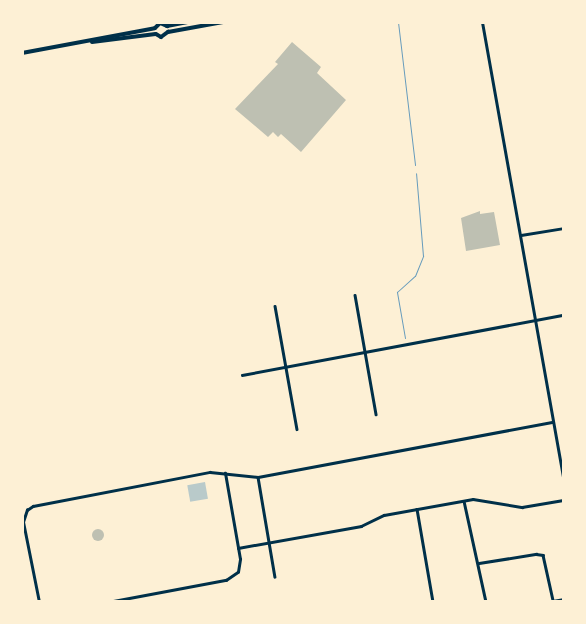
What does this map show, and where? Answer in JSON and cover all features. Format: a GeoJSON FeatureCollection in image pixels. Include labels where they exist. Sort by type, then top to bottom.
{"type":"FeatureCollection","features":[{"type":"Feature","properties":{"kind":"main road"},"geometry":{"type":"LineString","coordinates":[[92,42],[156,25],[188,22]]}},
{"type":"Feature","properties":{"kind":"main road"},"geometry":{"type":"LineString","coordinates":[[22,53],[156,34],[162,37],[168,32],[223,22]]}},
{"type":"Feature","properties":{"kind":"main road"},"geometry":{"type":"LineString","coordinates":[[482,22],[564,483]]}},
{"type":"Feature","properties":{"kind":"main road"},"geometry":{"type":"LineString","coordinates":[[165,24],[168,32]]}},
{"type":"Feature","properties":{"kind":"main road"},"geometry":{"type":"LineString","coordinates":[[156,25],[156,34]]}},
{"type":"Feature","properties":{"kind":"street"},"geometry":{"type":"LineString","coordinates":[[521,235],[564,228]]}},
{"type":"Feature","properties":{"kind":"street"},"geometry":{"type":"LineString","coordinates":[[355,296],[376,414]]}},
{"type":"Feature","properties":{"kind":"street"},"geometry":{"type":"LineString","coordinates":[[275,306],[297,429]]}},
{"type":"Feature","properties":{"kind":"street"},"geometry":{"type":"LineString","coordinates":[[242,374],[564,316]]}},
{"type":"Feature","properties":{"kind":"street"},"geometry":{"type":"LineString","coordinates":[[38,602],[23,522],[27,510],[32,506],[210,472],[258,477],[553,422]]}},
{"type":"Feature","properties":{"kind":"street"},"geometry":{"type":"LineString","coordinates":[[108,602],[226,580],[238,572],[238,548],[225,473]]}},
{"type":"Feature","properties":{"kind":"street"},"geometry":{"type":"LineString","coordinates":[[258,477],[275,577]]}},
{"type":"Feature","properties":{"kind":"street"},"geometry":{"type":"LineString","coordinates":[[238,548],[360,526],[384,515],[464,501],[481,499],[522,507],[564,500]]}},
{"type":"Feature","properties":{"kind":"street"},"geometry":{"type":"LineString","coordinates":[[464,501],[486,602]]}},
{"type":"Feature","properties":{"kind":"street"},"geometry":{"type":"LineString","coordinates":[[416,509],[432,602]]}},
{"type":"Feature","properties":{"kind":"street"},"geometry":{"type":"LineString","coordinates":[[479,564],[536,554],[543,555],[553,600]]}},
{"type":"Feature","properties":{"kind":"street"},"geometry":{"type":"LineString","coordinates":[[547,602],[564,598]]}},
{"type":"Feature","properties":{"kind":"shaded area"},"geometry":{"type":"Polygon","coordinates":[[[205,482],[208,499],[190,502],[187,485],[205,482]]]}},
{"type":"Feature","properties":{"kind":"building"},"geometry":{"type":"Polygon","coordinates":[[[292,42],[321,67],[317,73],[346,100],[301,152],[281,134],[278,137],[273,132],[268,137],[235,109],[278,64],[275,62],[292,42]]]}},
{"type":"Feature","properties":{"kind":"building"},"geometry":{"type":"Polygon","coordinates":[[[480,211],[480,214],[494,212],[500,245],[466,251],[461,218],[480,211]]]}},
{"type":"Feature","properties":{"kind":"building"},"geometry":{"type":"Polygon","coordinates":[[[98,529],[104,535],[98,541],[92,535],[98,529]]]}},
{"type":"Feature","properties":{"kind":"waterway"},"geometry":{"type":"LineString","coordinates":[[398,22],[415,165]]}},
{"type":"Feature","properties":{"kind":"waterway"},"geometry":{"type":"LineString","coordinates":[[405,338],[397,292],[415,276],[423,256],[416,173]]}}]}
